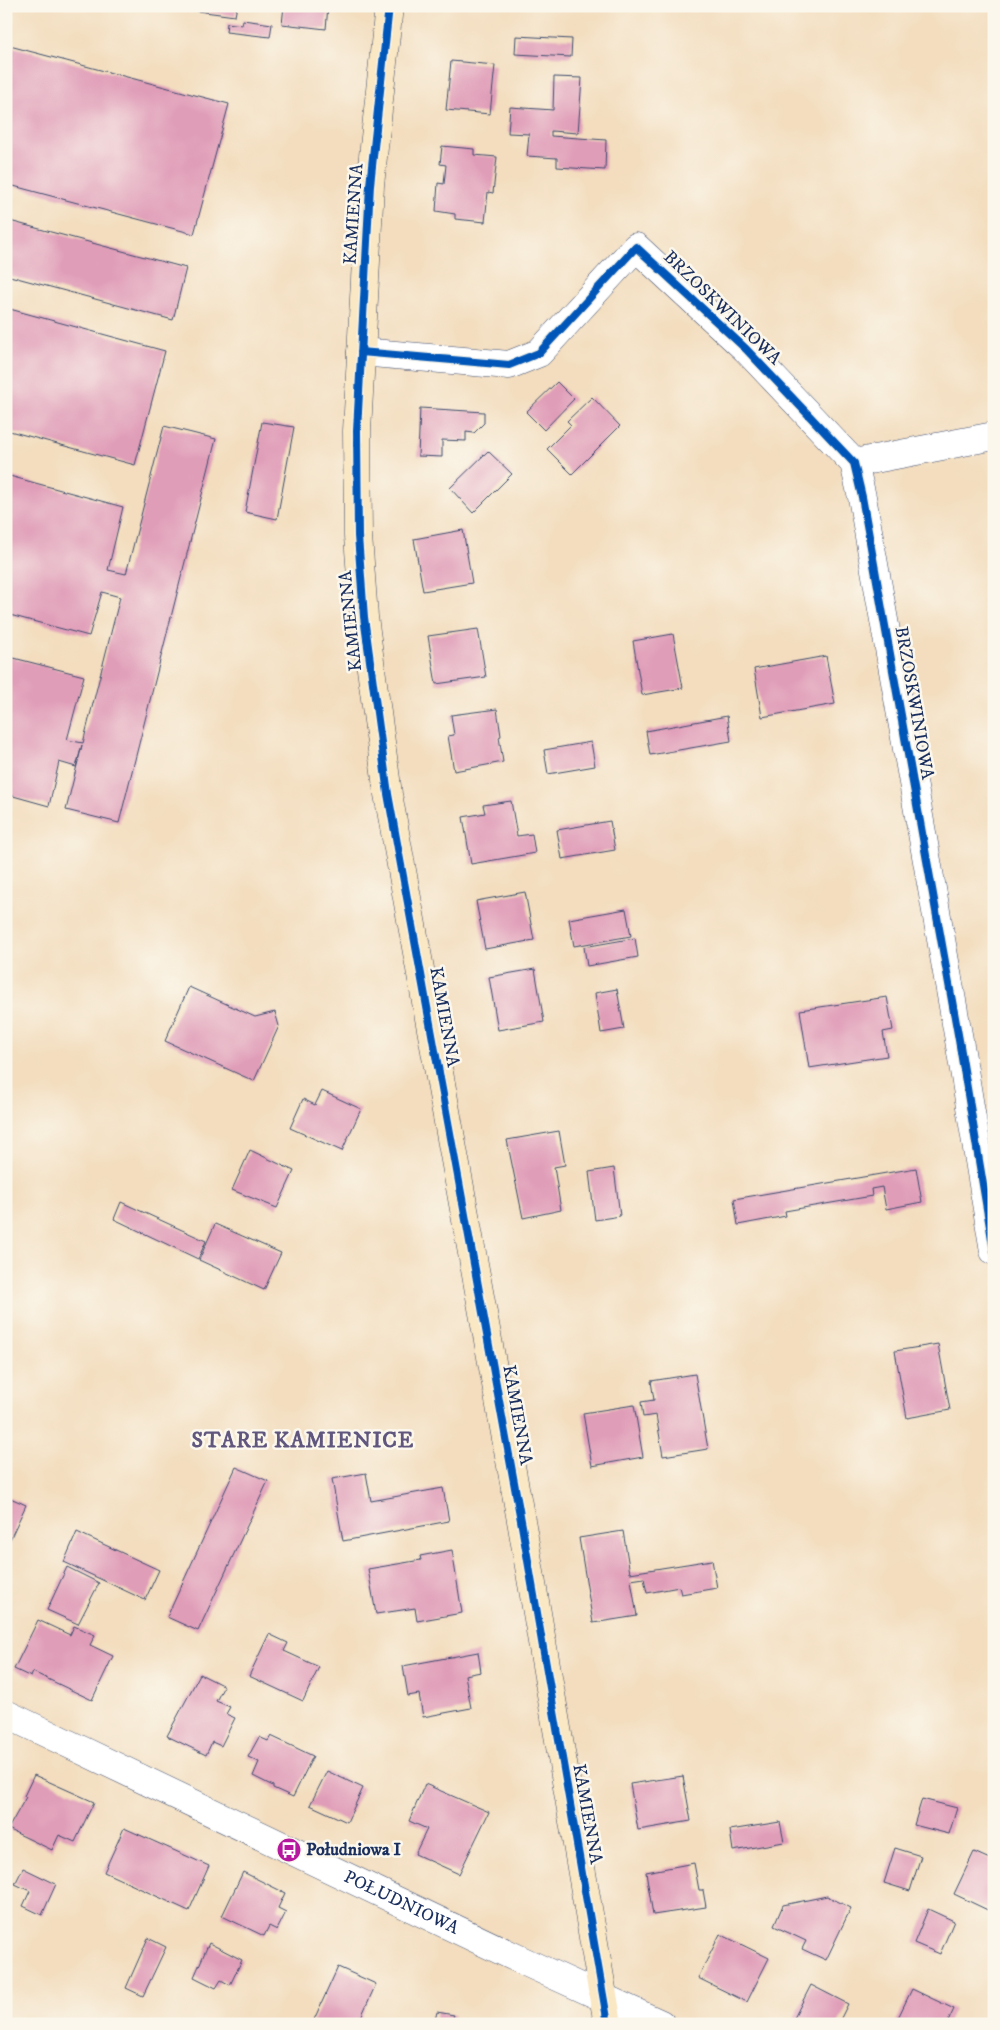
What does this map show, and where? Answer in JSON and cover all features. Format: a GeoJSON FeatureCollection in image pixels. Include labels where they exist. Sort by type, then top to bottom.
{"type":"FeatureCollection","features":[{"type":"Feature","properties":{"kind":"street","name":"KAMIENNA"},"geometry":{"type":"LineString","coordinates":[[389,6],[370,186],[357,431],[358,536],[364,618],[388,794],[522,1526],[608,2024]]}},
{"type":"Feature","properties":{"kind":"street","name":"BRZOSKWINIOWA"},"geometry":{"type":"LineString","coordinates":[[361,352],[509,365],[539,353],[636,248],[746,349],[854,463],[866,516],[994,1251]]}},
{"type":"Feature","properties":{"kind":"street"},"geometry":{"type":"LineString","coordinates":[[854,463],[994,436]]}},
{"type":"Feature","properties":{"kind":"street","name":"POŁUDNIOWA"},"geometry":{"type":"LineString","coordinates":[[6,1714],[505,1953],[661,2024]]}},
{"type":"Feature","properties":{"kind":"building"},"geometry":{"type":"Polygon","coordinates":[[[198,6],[237,6],[235,16],[197,11],[198,6]]]}},
{"type":"Feature","properties":{"kind":"building"},"geometry":{"type":"Polygon","coordinates":[[[284,6],[328,6],[326,29],[282,24],[284,6]]]}},
{"type":"Feature","properties":{"kind":"building"},"geometry":{"type":"Polygon","coordinates":[[[243,20],[272,24],[270,37],[226,32],[227,23],[242,25],[243,20]]]}},
{"type":"Feature","properties":{"kind":"building"},"geometry":{"type":"Polygon","coordinates":[[[516,36],[572,39],[571,57],[515,54],[516,36]]]}},
{"type":"Feature","properties":{"kind":"building"},"geometry":{"type":"Polygon","coordinates":[[[6,45],[229,104],[194,234],[6,184],[6,45]]]}},
{"type":"Feature","properties":{"kind":"building"},"geometry":{"type":"Polygon","coordinates":[[[451,61],[495,65],[490,114],[446,110],[451,61]]]}},
{"type":"Feature","properties":{"kind":"building"},"geometry":{"type":"Polygon","coordinates":[[[554,77],[582,78],[578,133],[551,131],[551,136],[606,140],[605,170],[557,167],[557,158],[527,156],[529,134],[508,133],[510,107],[553,110],[554,77]]]}},
{"type":"Feature","properties":{"kind":"building"},"geometry":{"type":"Polygon","coordinates":[[[442,146],[474,149],[474,155],[497,157],[493,193],[488,192],[485,222],[455,219],[455,214],[436,211],[438,183],[444,184],[446,165],[440,164],[442,146]]]}},
{"type":"Feature","properties":{"kind":"building"},"geometry":{"type":"Polygon","coordinates":[[[6,220],[186,268],[173,320],[6,275],[6,220]]]}},
{"type":"Feature","properties":{"kind":"building"},"geometry":{"type":"Polygon","coordinates":[[[6,308],[165,351],[135,465],[6,430],[6,308]]]}},
{"type":"Feature","properties":{"kind":"building"},"geometry":{"type":"Polygon","coordinates":[[[557,382],[574,399],[544,430],[526,412],[557,382]]]}},
{"type":"Feature","properties":{"kind":"building"},"geometry":{"type":"Polygon","coordinates":[[[592,397],[620,426],[572,474],[547,449],[571,425],[567,421],[592,397]]]}},
{"type":"Feature","properties":{"kind":"building"},"geometry":{"type":"Polygon","coordinates":[[[420,408],[484,412],[484,423],[474,433],[466,432],[466,441],[442,440],[442,457],[418,456],[420,408]]]}},
{"type":"Feature","properties":{"kind":"building"},"geometry":{"type":"Polygon","coordinates":[[[262,422],[294,427],[277,519],[245,512],[262,422]]]}},
{"type":"Feature","properties":{"kind":"building"},"geometry":{"type":"Polygon","coordinates":[[[164,426],[216,439],[119,823],[66,810],[82,745],[76,767],[59,762],[49,806],[6,794],[6,656],[84,676],[67,740],[83,743],[120,597],[102,592],[89,636],[6,614],[6,475],[123,507],[108,570],[126,574],[164,426]]]}},
{"type":"Feature","properties":{"kind":"building"},"geometry":{"type":"Polygon","coordinates":[[[488,451],[512,474],[473,513],[450,488],[488,451]]]}},
{"type":"Feature","properties":{"kind":"building"},"geometry":{"type":"Polygon","coordinates":[[[463,530],[472,583],[423,591],[414,539],[463,530]]]}},
{"type":"Feature","properties":{"kind":"building"},"geometry":{"type":"Polygon","coordinates":[[[478,629],[486,677],[436,684],[428,636],[478,629]]]}},
{"type":"Feature","properties":{"kind":"building"},"geometry":{"type":"Polygon","coordinates":[[[673,634],[683,688],[642,695],[633,641],[673,634]]]}},
{"type":"Feature","properties":{"kind":"building"},"geometry":{"type":"Polygon","coordinates":[[[826,656],[835,704],[762,717],[754,669],[826,656]]]}},
{"type":"Feature","properties":{"kind":"building"},"geometry":{"type":"Polygon","coordinates":[[[497,709],[503,762],[454,771],[448,736],[454,735],[451,715],[497,709]]]}},
{"type":"Feature","properties":{"kind":"building"},"geometry":{"type":"Polygon","coordinates":[[[727,716],[731,741],[650,755],[646,731],[727,716]]]}},
{"type":"Feature","properties":{"kind":"building"},"geometry":{"type":"Polygon","coordinates":[[[591,742],[595,766],[548,774],[544,750],[591,742]]]}},
{"type":"Feature","properties":{"kind":"building"},"geometry":{"type":"Polygon","coordinates":[[[511,801],[517,836],[532,834],[535,853],[471,864],[463,817],[485,813],[483,805],[511,801]]]}},
{"type":"Feature","properties":{"kind":"building"},"geometry":{"type":"Polygon","coordinates":[[[610,821],[615,850],[562,859],[557,830],[610,821]]]}},
{"type":"Feature","properties":{"kind":"building"},"geometry":{"type":"Polygon","coordinates":[[[525,892],[534,940],[485,949],[476,901],[525,892]]]}},
{"type":"Feature","properties":{"kind":"building"},"geometry":{"type":"Polygon","coordinates":[[[626,909],[631,936],[574,946],[569,919],[626,909]]]}},
{"type":"Feature","properties":{"kind":"building"},"geometry":{"type":"Polygon","coordinates":[[[635,938],[638,957],[587,966],[584,947],[635,938]]]}},
{"type":"Feature","properties":{"kind":"building"},"geometry":{"type":"Polygon","coordinates":[[[535,969],[544,1022],[498,1030],[489,977],[535,969]]]}},
{"type":"Feature","properties":{"kind":"building"},"geometry":{"type":"Polygon","coordinates":[[[189,987],[255,1017],[275,1012],[279,1026],[254,1081],[165,1041],[189,987]]]}},
{"type":"Feature","properties":{"kind":"building"},"geometry":{"type":"Polygon","coordinates":[[[617,989],[624,1029],[601,1033],[595,993],[617,989]]]}},
{"type":"Feature","properties":{"kind":"building"},"geometry":{"type":"Polygon","coordinates":[[[887,997],[893,1030],[883,1032],[887,1056],[809,1068],[800,1010],[887,997]]]}},
{"type":"Feature","properties":{"kind":"building"},"geometry":{"type":"Polygon","coordinates":[[[322,1091],[361,1109],[342,1151],[290,1128],[303,1099],[315,1105],[322,1091]]]}},
{"type":"Feature","properties":{"kind":"building"},"geometry":{"type":"Polygon","coordinates":[[[559,1131],[565,1165],[554,1167],[561,1210],[523,1218],[507,1140],[559,1131]]]}},
{"type":"Feature","properties":{"kind":"building"},"geometry":{"type":"Polygon","coordinates":[[[250,1150],[294,1171],[277,1208],[232,1190],[250,1150]]]}},
{"type":"Feature","properties":{"kind":"building"},"geometry":{"type":"Polygon","coordinates":[[[614,1168],[620,1216],[595,1220],[589,1172],[614,1168]]]}},
{"type":"Feature","properties":{"kind":"building"},"geometry":{"type":"Polygon","coordinates":[[[916,1168],[922,1202],[886,1209],[882,1187],[871,1189],[872,1196],[785,1211],[786,1216],[738,1225],[734,1199],[916,1168]]]}},
{"type":"Feature","properties":{"kind":"building"},"geometry":{"type":"Polygon","coordinates":[[[121,1202],[206,1241],[198,1259],[114,1219],[121,1202]]]}},
{"type":"Feature","properties":{"kind":"building"},"geometry":{"type":"Polygon","coordinates":[[[215,1224],[281,1253],[264,1290],[199,1260],[215,1224]]]}},
{"type":"Feature","properties":{"kind":"building"},"geometry":{"type":"Polygon","coordinates":[[[938,1344],[950,1410],[907,1418],[895,1351],[938,1344]]]}},
{"type":"Feature","properties":{"kind":"building"},"geometry":{"type":"Polygon","coordinates":[[[695,1374],[708,1449],[663,1456],[656,1415],[643,1417],[641,1402],[654,1400],[651,1381],[695,1374]]]}},
{"type":"Feature","properties":{"kind":"building"},"geometry":{"type":"Polygon","coordinates":[[[634,1405],[643,1457],[592,1466],[583,1413],[634,1405]]]}},
{"type":"Feature","properties":{"kind":"building"},"geometry":{"type":"Polygon","coordinates":[[[236,1467],[268,1481],[198,1631],[167,1617],[236,1467]]]}},
{"type":"Feature","properties":{"kind":"building"},"geometry":{"type":"Polygon","coordinates":[[[366,1473],[371,1501],[443,1488],[449,1521],[343,1541],[332,1479],[366,1473]]]}},
{"type":"Feature","properties":{"kind":"building"},"geometry":{"type":"Polygon","coordinates":[[[6,1496],[26,1505],[6,1548],[6,1496]]]}},
{"type":"Feature","properties":{"kind":"building"},"geometry":{"type":"Polygon","coordinates":[[[623,1531],[630,1573],[712,1560],[717,1588],[681,1594],[679,1587],[647,1593],[644,1578],[631,1580],[637,1616],[593,1623],[579,1538],[623,1531]]]}},
{"type":"Feature","properties":{"kind":"building"},"geometry":{"type":"Polygon","coordinates":[[[77,1532],[159,1570],[145,1600],[64,1562],[77,1532]]]}},
{"type":"Feature","properties":{"kind":"building"},"geometry":{"type":"Polygon","coordinates":[[[452,1550],[462,1613],[417,1621],[415,1608],[376,1614],[368,1569],[421,1560],[420,1556],[452,1550]]]}},
{"type":"Feature","properties":{"kind":"building"},"geometry":{"type":"Polygon","coordinates":[[[67,1567],[99,1583],[78,1624],[47,1610],[67,1567]]]}},
{"type":"Feature","properties":{"kind":"building"},"geometry":{"type":"Polygon","coordinates":[[[38,1620],[70,1635],[74,1626],[95,1635],[90,1645],[113,1656],[92,1700],[33,1672],[31,1677],[14,1669],[38,1620]]]}},
{"type":"Feature","properties":{"kind":"building"},"geometry":{"type":"Polygon","coordinates":[[[269,1634],[288,1643],[284,1651],[319,1667],[303,1701],[249,1676],[269,1634]]]}},
{"type":"Feature","properties":{"kind":"building"},"geometry":{"type":"Polygon","coordinates":[[[478,1652],[481,1672],[465,1675],[471,1708],[423,1717],[419,1694],[408,1696],[403,1666],[478,1652]]]}},
{"type":"Feature","properties":{"kind":"building"},"geometry":{"type":"Polygon","coordinates":[[[200,1674],[224,1686],[216,1701],[230,1707],[226,1714],[235,1718],[221,1746],[212,1742],[206,1755],[167,1736],[200,1674]]]}},
{"type":"Feature","properties":{"kind":"building"},"geometry":{"type":"Polygon","coordinates":[[[271,1736],[313,1756],[293,1797],[253,1776],[259,1762],[248,1757],[259,1737],[268,1741],[271,1736]]]}},
{"type":"Feature","properties":{"kind":"building"},"geometry":{"type":"Polygon","coordinates":[[[327,1771],[363,1788],[347,1822],[310,1805],[327,1771]]]}},
{"type":"Feature","properties":{"kind":"building"},"geometry":{"type":"Polygon","coordinates":[[[34,1775],[94,1802],[75,1842],[59,1835],[52,1850],[8,1829],[26,1797],[24,1796],[34,1775]]]}},
{"type":"Feature","properties":{"kind":"building"},"geometry":{"type":"Polygon","coordinates":[[[683,1776],[691,1821],[638,1830],[630,1784],[683,1776]]]}},
{"type":"Feature","properties":{"kind":"building"},"geometry":{"type":"Polygon","coordinates":[[[425,1784],[489,1812],[459,1874],[415,1854],[427,1829],[409,1821],[425,1784]]]}},
{"type":"Feature","properties":{"kind":"building"},"geometry":{"type":"Polygon","coordinates":[[[922,1799],[957,1808],[949,1834],[914,1825],[922,1799]]]}},
{"type":"Feature","properties":{"kind":"building"},"geometry":{"type":"Polygon","coordinates":[[[780,1822],[784,1842],[733,1851],[730,1830],[780,1822]]]}},
{"type":"Feature","properties":{"kind":"building"},"geometry":{"type":"Polygon","coordinates":[[[124,1828],[209,1866],[189,1911],[104,1872],[124,1828]]]}},
{"type":"Feature","properties":{"kind":"building"},"geometry":{"type":"Polygon","coordinates":[[[895,1848],[921,1856],[910,1891],[884,1883],[895,1848]]]}},
{"type":"Feature","properties":{"kind":"building"},"geometry":{"type":"Polygon","coordinates":[[[974,1852],[994,1861],[994,1913],[954,1894],[974,1852]]]}},
{"type":"Feature","properties":{"kind":"building"},"geometry":{"type":"Polygon","coordinates":[[[694,1863],[699,1890],[703,1890],[706,1907],[653,1915],[646,1872],[694,1863]]]}},
{"type":"Feature","properties":{"kind":"building"},"geometry":{"type":"Polygon","coordinates":[[[23,1868],[56,1884],[42,1915],[23,1906],[30,1891],[15,1884],[23,1868]]]}},
{"type":"Feature","properties":{"kind":"building"},"geometry":{"type":"Polygon","coordinates":[[[243,1872],[285,1893],[278,1908],[286,1912],[277,1930],[269,1926],[264,1936],[222,1916],[243,1872]]]}},
{"type":"Feature","properties":{"kind":"building"},"geometry":{"type":"Polygon","coordinates":[[[827,1896],[851,1908],[826,1960],[802,1949],[806,1941],[774,1926],[783,1905],[827,1896]]]}},
{"type":"Feature","properties":{"kind":"building"},"geometry":{"type":"Polygon","coordinates":[[[928,1909],[954,1921],[940,1954],[914,1943],[928,1909]]]}},
{"type":"Feature","properties":{"kind":"building"},"geometry":{"type":"Polygon","coordinates":[[[720,1934],[769,1958],[747,2002],[698,1978],[720,1934]]]}},
{"type":"Feature","properties":{"kind":"building"},"geometry":{"type":"Polygon","coordinates":[[[148,1938],[166,1947],[143,1996],[126,1988],[148,1938]]]}},
{"type":"Feature","properties":{"kind":"building"},"geometry":{"type":"Polygon","coordinates":[[[209,1943],[242,1960],[230,1985],[221,1980],[216,1988],[194,1977],[209,1943]]]}},
{"type":"Feature","properties":{"kind":"building"},"geometry":{"type":"Polygon","coordinates":[[[338,1967],[376,1984],[361,2017],[375,2024],[312,2024],[338,1967]]]}},
{"type":"Feature","properties":{"kind":"building"},"geometry":{"type":"Polygon","coordinates":[[[811,1985],[848,2004],[838,2024],[791,2024],[811,1985]]]}},
{"type":"Feature","properties":{"kind":"building"},"geometry":{"type":"Polygon","coordinates":[[[912,1989],[954,2009],[947,2024],[895,2024],[912,1989]]]}},
{"type":"Feature","properties":{"kind":"building"},"geometry":{"type":"Polygon","coordinates":[[[437,2012],[454,2015],[451,2024],[434,2024],[437,2012]]]}},
{"type":"Feature","properties":{"kind":"cycle path"},"geometry":{"type":"LineString","coordinates":[[389,6],[370,185],[357,431],[358,536],[364,617],[388,794],[522,1526],[608,2024]]}},
{"type":"Feature","properties":{"kind":"cycle path"},"geometry":{"type":"LineString","coordinates":[[361,352],[509,365],[539,353],[636,247],[746,349],[854,463],[862,497],[959,1040],[994,1251]]}},
{"type":"Feature","properties":{"kind":"place","name":"Południowa I"},"geometry":{"type":"Point","coordinates":[289,1850]}},
{"type":"Feature","properties":{"kind":"district","name":"STARE KAMIENICE"},"geometry":{"type":"Point","coordinates":[303,1440]}}]}
